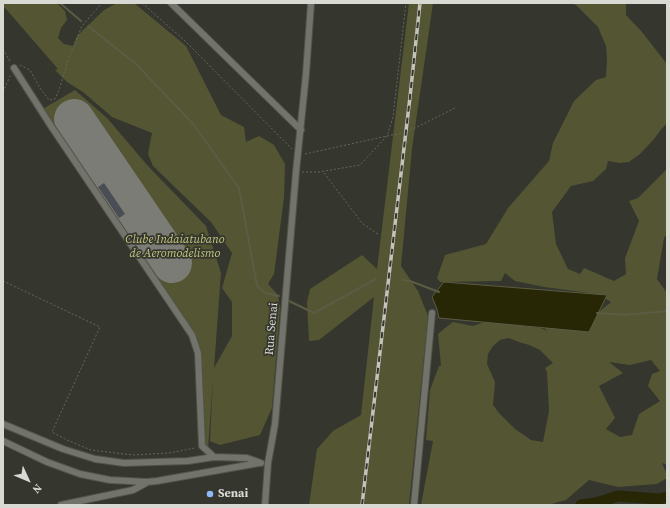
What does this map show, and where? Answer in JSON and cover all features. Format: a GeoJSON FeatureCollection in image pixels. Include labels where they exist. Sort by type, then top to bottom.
{"type":"FeatureCollection","features":[{"type":"Feature","properties":{"kind":"street"},"geometry":{"type":"LineString","coordinates":[[172,3],[301,130]]}},
{"type":"Feature","properties":{"kind":"street","name":"Rua Senai"},"geometry":{"type":"LineString","coordinates":[[265,505],[268,463],[275,424],[311,3]]}},
{"type":"Feature","properties":{"kind":"street"},"geometry":{"type":"LineString","coordinates":[[14,68],[192,335],[198,354],[202,446],[214,456]]}},
{"type":"Feature","properties":{"kind":"street"},"geometry":{"type":"LineString","coordinates":[[414,505],[432,313]]}},
{"type":"Feature","properties":{"kind":"street"},"geometry":{"type":"LineString","coordinates":[[3,424],[63,449],[95,459],[124,464],[188,461],[214,456],[246,458],[261,463]]}},
{"type":"Feature","properties":{"kind":"street"},"geometry":{"type":"LineString","coordinates":[[3,441],[48,462],[80,474],[110,480],[148,482],[268,463]]}},
{"type":"Feature","properties":{"kind":"street"},"geometry":{"type":"LineString","coordinates":[[61,505],[77,503],[133,490],[148,482]]}},
{"type":"Feature","properties":{"kind":"path"},"geometry":{"type":"LineString","coordinates":[[3,92],[14,68],[20,65],[30,70],[49,100],[55,99],[68,60],[82,26],[102,3]]}},
{"type":"Feature","properties":{"kind":"path"},"geometry":{"type":"LineString","coordinates":[[142,3],[183,39],[298,155],[405,133],[454,108]]}},
{"type":"Feature","properties":{"kind":"path"},"geometry":{"type":"LineString","coordinates":[[296,172],[324,172],[360,165],[388,136],[393,117],[406,3]]}},
{"type":"Feature","properties":{"kind":"path"},"geometry":{"type":"LineString","coordinates":[[3,49],[14,68]]}},
{"type":"Feature","properties":{"kind":"path"},"geometry":{"type":"LineString","coordinates":[[324,172],[362,223],[379,235]]}},
{"type":"Feature","properties":{"kind":"path"},"geometry":{"type":"LineString","coordinates":[[3,281],[100,327],[52,432],[91,450],[133,455],[169,453],[190,450],[202,446]]}},
{"type":"Feature","properties":{"kind":"green space","name":"Clube Indaiatubano de Aeromodelismo"},"geometry":{"type":"Polygon","coordinates":[[[3,3],[57,3],[65,11],[67,20],[61,28],[58,38],[64,44],[73,46],[77,36],[104,10],[117,3],[134,3],[186,46],[221,115],[244,127],[246,142],[259,136],[274,145],[285,164],[284,198],[274,274],[268,284],[278,295],[280,308],[272,408],[260,435],[220,445],[210,441],[213,380],[208,449],[202,446],[198,353],[192,335],[41,110],[75,90],[107,118],[148,166],[206,226],[221,273],[214,368],[232,336],[232,302],[222,288],[232,253],[211,222],[153,166],[148,154],[152,133],[112,117],[83,92],[67,82],[55,70],[58,69],[3,7],[3,3]]]}},
{"type":"Feature","properties":{"kind":"green space"},"geometry":{"type":"Polygon","coordinates":[[[409,3],[433,3],[412,149],[401,266],[418,291],[428,316],[409,505],[309,505],[317,449],[333,431],[361,415],[374,297],[319,340],[309,341],[307,302],[310,289],[362,255],[377,269],[409,3]]]}},
{"type":"Feature","properties":{"kind":"green space"},"geometry":{"type":"Polygon","coordinates":[[[572,3],[626,3],[626,15],[642,32],[667,64],[667,123],[640,154],[629,162],[620,163],[608,161],[606,169],[593,181],[571,186],[552,212],[556,244],[568,269],[580,274],[584,268],[614,281],[626,274],[625,258],[639,221],[629,201],[638,198],[667,169],[667,233],[664,238],[657,279],[667,293],[667,465],[662,463],[667,474],[667,478],[657,484],[618,487],[589,480],[566,500],[548,505],[421,505],[433,441],[426,440],[430,390],[439,366],[441,366],[438,334],[453,322],[473,326],[485,322],[541,328],[547,331],[542,325],[585,323],[611,302],[597,294],[544,287],[515,281],[505,273],[501,281],[440,282],[437,278],[445,255],[486,244],[508,208],[549,161],[553,143],[574,101],[596,80],[606,77],[606,46],[598,27],[572,3]],[[509,338],[500,340],[493,346],[488,354],[487,364],[495,382],[493,405],[515,429],[531,440],[543,442],[549,411],[547,372],[545,368],[553,363],[540,350],[509,338]],[[651,360],[630,365],[609,362],[623,373],[599,386],[615,418],[606,429],[620,437],[632,435],[639,414],[660,401],[648,386],[652,374],[660,371],[651,360]]]}},
{"type":"Feature","properties":{"kind":"shaded area"},"geometry":{"type":"Polygon","coordinates":[[[444,282],[607,295],[589,332],[439,318],[432,297],[444,282]]]}},
{"type":"Feature","properties":{"kind":"building"},"geometry":{"type":"Polygon","coordinates":[[[104,183],[125,214],[119,218],[98,187],[104,183]]]}},
{"type":"Feature","properties":{"kind":"waterway"},"geometry":{"type":"LineString","coordinates":[[60,3],[81,21]]}},
{"type":"Feature","properties":{"kind":"waterway"},"geometry":{"type":"LineString","coordinates":[[88,26],[136,64],[194,125],[239,188],[257,286],[265,293],[279,296]]}},
{"type":"Feature","properties":{"kind":"waterway"},"geometry":{"type":"LineString","coordinates":[[289,301],[314,313],[376,279]]}},
{"type":"Feature","properties":{"kind":"waterway"},"geometry":{"type":"LineString","coordinates":[[402,280],[410,281],[439,292]]}},
{"type":"Feature","properties":{"kind":"waterway"},"geometry":{"type":"LineString","coordinates":[[597,313],[625,315],[667,311]]}},
{"type":"Feature","properties":{"kind":"waterway"},"geometry":{"type":"LineString","coordinates":[[581,505],[596,503],[618,496],[659,499],[667,497]]}},
{"type":"Feature","properties":{"kind":"runway"},"geometry":{"type":"LineString","coordinates":[[74,119],[172,263]]}},
{"type":"Feature","properties":{"kind":"railway"},"geometry":{"type":"LineString","coordinates":[[362,505],[420,3]]}},
{"type":"Feature","properties":{"kind":"place","name":"Senai"},"geometry":{"type":"Point","coordinates":[210,494]}}]}
